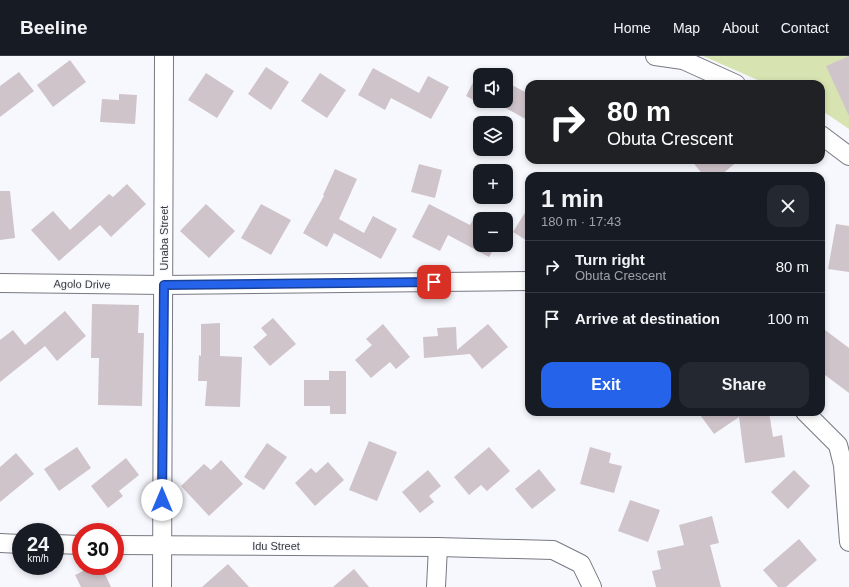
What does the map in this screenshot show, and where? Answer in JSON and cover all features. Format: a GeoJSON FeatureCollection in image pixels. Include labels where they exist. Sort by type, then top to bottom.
{"type":"FeatureCollection","features":[{"type":"Feature","properties":{"kind":"street","name":"Unaba Street"},"geometry":{"type":"LineString","coordinates":[[162,587],[164,56]]}},
{"type":"Feature","properties":{"kind":"street"},"geometry":{"type":"LineString","coordinates":[[655,56],[683,60],[727,80]]}},
{"type":"Feature","properties":{"kind":"street"},"geometry":{"type":"LineString","coordinates":[[825,138],[849,156]]}},
{"type":"Feature","properties":{"kind":"street","name":"Agolo Drive"},"geometry":{"type":"LineString","coordinates":[[0,283],[164,285],[525,281]]}},
{"type":"Feature","properties":{"kind":"street"},"geometry":{"type":"LineString","coordinates":[[809,416],[838,445],[843,465],[849,542]]}},
{"type":"Feature","properties":{"kind":"street"},"geometry":{"type":"LineString","coordinates":[[0,544],[12,544]]}},
{"type":"Feature","properties":{"kind":"street","name":"Idu Street"},"geometry":{"type":"LineString","coordinates":[[124,545],[438,547],[554,550],[581,564],[592,587]]}},
{"type":"Feature","properties":{"kind":"street"},"geometry":{"type":"LineString","coordinates":[[436,587],[438,547]]}},
{"type":"Feature","properties":{"kind":"green space"},"geometry":{"type":"Polygon","coordinates":[[[703,56],[849,56],[849,129],[825,113],[825,80],[758,80],[703,56]]]}},
{"type":"Feature","properties":{"kind":"building"},"geometry":{"type":"Polygon","coordinates":[[[849,56],[849,116],[826,66],[849,56]]]}},
{"type":"Feature","properties":{"kind":"building"},"geometry":{"type":"Polygon","coordinates":[[[70,60],[86,82],[53,107],[37,85],[70,60]]]}},
{"type":"Feature","properties":{"kind":"building"},"geometry":{"type":"Polygon","coordinates":[[[266,67],[289,82],[271,110],[248,94],[266,67]]]}},
{"type":"Feature","properties":{"kind":"building"},"geometry":{"type":"Polygon","coordinates":[[[373,68],[419,93],[428,76],[449,87],[431,119],[391,98],[385,110],[358,95],[373,68]]]}},
{"type":"Feature","properties":{"kind":"building"},"geometry":{"type":"Polygon","coordinates":[[[19,72],[34,91],[0,117],[0,86],[19,72]]]}},
{"type":"Feature","properties":{"kind":"building"},"geometry":{"type":"Polygon","coordinates":[[[206,73],[234,91],[217,118],[188,100],[206,73]]]}},
{"type":"Feature","properties":{"kind":"building"},"geometry":{"type":"Polygon","coordinates":[[[320,73],[346,90],[327,118],[301,101],[320,73]]]}},
{"type":"Feature","properties":{"kind":"building"},"geometry":{"type":"Polygon","coordinates":[[[473,82],[473,100],[466,96],[473,82]]]}},
{"type":"Feature","properties":{"kind":"building"},"geometry":{"type":"Polygon","coordinates":[[[513,86],[525,92],[525,119],[506,108],[513,108],[513,86]]]}},
{"type":"Feature","properties":{"kind":"building"},"geometry":{"type":"Polygon","coordinates":[[[119,94],[137,95],[135,124],[100,122],[102,99],[119,100],[119,94]]]}},
{"type":"Feature","properties":{"kind":"building"},"geometry":{"type":"Polygon","coordinates":[[[419,164],[442,170],[435,198],[411,192],[419,164]]]}},
{"type":"Feature","properties":{"kind":"building"},"geometry":{"type":"Polygon","coordinates":[[[694,164],[734,164],[725,172],[701,172],[694,164]]]}},
{"type":"Feature","properties":{"kind":"building"},"geometry":{"type":"Polygon","coordinates":[[[335,169],[357,179],[339,219],[364,233],[373,216],[397,229],[381,259],[334,233],[327,247],[303,233],[324,196],[323,195],[335,169]]]}},
{"type":"Feature","properties":{"kind":"building"},"geometry":{"type":"Polygon","coordinates":[[[127,184],[146,204],[111,237],[100,225],[59,261],[31,230],[53,211],[70,230],[109,194],[113,197],[127,184]]]}},
{"type":"Feature","properties":{"kind":"building"},"geometry":{"type":"Polygon","coordinates":[[[0,191],[10,191],[15,238],[0,240],[0,191]]]}},
{"type":"Feature","properties":{"kind":"building"},"geometry":{"type":"Polygon","coordinates":[[[206,204],[235,231],[209,258],[180,231],[206,204]]]}},
{"type":"Feature","properties":{"kind":"building"},"geometry":{"type":"Polygon","coordinates":[[[261,204],[291,220],[271,255],[241,238],[261,204]]]}},
{"type":"Feature","properties":{"kind":"building"},"geometry":{"type":"Polygon","coordinates":[[[429,204],[470,225],[473,220],[473,248],[448,235],[440,251],[412,237],[429,204]]]}},
{"type":"Feature","properties":{"kind":"building"},"geometry":{"type":"Polygon","coordinates":[[[525,212],[525,240],[513,232],[525,212]]]}},
{"type":"Feature","properties":{"kind":"building"},"geometry":{"type":"Polygon","coordinates":[[[836,224],[849,226],[849,272],[828,269],[836,224]]]}},
{"type":"Feature","properties":{"kind":"building"},"geometry":{"type":"Polygon","coordinates":[[[480,252],[492,252],[489,257],[480,252]]]}},
{"type":"Feature","properties":{"kind":"building"},"geometry":{"type":"Polygon","coordinates":[[[92,304],[139,305],[138,333],[144,333],[142,406],[98,405],[99,358],[91,358],[92,304]]]}},
{"type":"Feature","properties":{"kind":"building"},"geometry":{"type":"Polygon","coordinates":[[[65,311],[86,336],[57,361],[45,346],[0,382],[0,340],[13,330],[25,345],[65,311]]]}},
{"type":"Feature","properties":{"kind":"building"},"geometry":{"type":"Polygon","coordinates":[[[273,318],[296,344],[270,366],[253,347],[267,335],[261,328],[273,318]]]}},
{"type":"Feature","properties":{"kind":"building"},"geometry":{"type":"Polygon","coordinates":[[[220,323],[220,356],[242,357],[240,407],[205,406],[207,381],[198,381],[199,355],[201,356],[201,324],[220,323]]]}},
{"type":"Feature","properties":{"kind":"building"},"geometry":{"type":"Polygon","coordinates":[[[383,324],[410,357],[396,369],[390,362],[371,378],[355,360],[372,345],[366,339],[383,324]]]}},
{"type":"Feature","properties":{"kind":"building"},"geometry":{"type":"Polygon","coordinates":[[[488,324],[508,347],[482,369],[470,354],[424,358],[423,337],[438,336],[437,328],[456,327],[457,350],[488,324]]]}},
{"type":"Feature","properties":{"kind":"building"},"geometry":{"type":"Polygon","coordinates":[[[825,330],[849,348],[849,393],[825,375],[825,330]]]}},
{"type":"Feature","properties":{"kind":"building"},"geometry":{"type":"Polygon","coordinates":[[[329,371],[346,371],[346,414],[330,414],[330,406],[304,406],[304,380],[329,380],[329,371]]]}},
{"type":"Feature","properties":{"kind":"building"},"geometry":{"type":"Polygon","coordinates":[[[701,416],[770,416],[773,437],[782,435],[785,457],[745,463],[739,417],[714,434],[701,416]]]}},
{"type":"Feature","properties":{"kind":"building"},"geometry":{"type":"Polygon","coordinates":[[[369,441],[397,452],[377,501],[349,490],[369,441]]]}},
{"type":"Feature","properties":{"kind":"building"},"geometry":{"type":"Polygon","coordinates":[[[267,443],[287,457],[264,490],[244,477],[267,443]]]}},
{"type":"Feature","properties":{"kind":"building"},"geometry":{"type":"Polygon","coordinates":[[[77,447],[91,468],[59,491],[44,469],[77,447]]]}},
{"type":"Feature","properties":{"kind":"building"},"geometry":{"type":"Polygon","coordinates":[[[489,447],[510,471],[487,491],[481,485],[469,495],[454,477],[489,447]]]}},
{"type":"Feature","properties":{"kind":"building"},"geometry":{"type":"Polygon","coordinates":[[[590,447],[611,453],[609,463],[622,466],[614,493],[580,484],[590,447]]]}},
{"type":"Feature","properties":{"kind":"building"},"geometry":{"type":"Polygon","coordinates":[[[16,453],[34,474],[0,502],[0,467],[16,453]]]}},
{"type":"Feature","properties":{"kind":"building"},"geometry":{"type":"Polygon","coordinates":[[[126,458],[139,475],[119,491],[123,496],[108,508],[91,486],[126,458]]]}},
{"type":"Feature","properties":{"kind":"building"},"geometry":{"type":"Polygon","coordinates":[[[221,460],[243,484],[209,516],[181,486],[204,464],[211,470],[221,460]]]}},
{"type":"Feature","properties":{"kind":"building"},"geometry":{"type":"Polygon","coordinates":[[[328,462],[344,480],[315,506],[295,483],[311,468],[316,473],[328,462]]]}},
{"type":"Feature","properties":{"kind":"building"},"geometry":{"type":"Polygon","coordinates":[[[539,469],[556,490],[532,509],[515,489],[539,469]]]}},
{"type":"Feature","properties":{"kind":"building"},"geometry":{"type":"Polygon","coordinates":[[[428,470],[441,486],[429,496],[434,502],[420,513],[402,492],[428,470]]]}},
{"type":"Feature","properties":{"kind":"building"},"geometry":{"type":"Polygon","coordinates":[[[794,470],[810,486],[788,509],[771,492],[794,470]]]}},
{"type":"Feature","properties":{"kind":"building"},"geometry":{"type":"Polygon","coordinates":[[[630,500],[660,510],[648,542],[618,531],[630,500]]]}},
{"type":"Feature","properties":{"kind":"building"},"geometry":{"type":"Polygon","coordinates":[[[712,516],[719,543],[710,545],[721,587],[656,587],[652,571],[661,569],[657,551],[684,545],[679,525],[712,516]]]}},
{"type":"Feature","properties":{"kind":"building"},"geometry":{"type":"Polygon","coordinates":[[[799,539],[817,560],[786,587],[778,587],[763,570],[799,539]]]}},
{"type":"Feature","properties":{"kind":"building"},"geometry":{"type":"Polygon","coordinates":[[[228,564],[249,587],[202,587],[228,564]]]}},
{"type":"Feature","properties":{"kind":"building"},"geometry":{"type":"Polygon","coordinates":[[[354,569],[369,587],[333,587],[354,569]]]}},
{"type":"Feature","properties":{"kind":"building"},"geometry":{"type":"Polygon","coordinates":[[[75,575],[105,575],[111,587],[81,587],[75,575]]]}},
{"type":"Feature","properties":{"kind":"route"},"geometry":{"type":"LineString","coordinates":[[162,500],[164,285],[434,282]]}}]}
